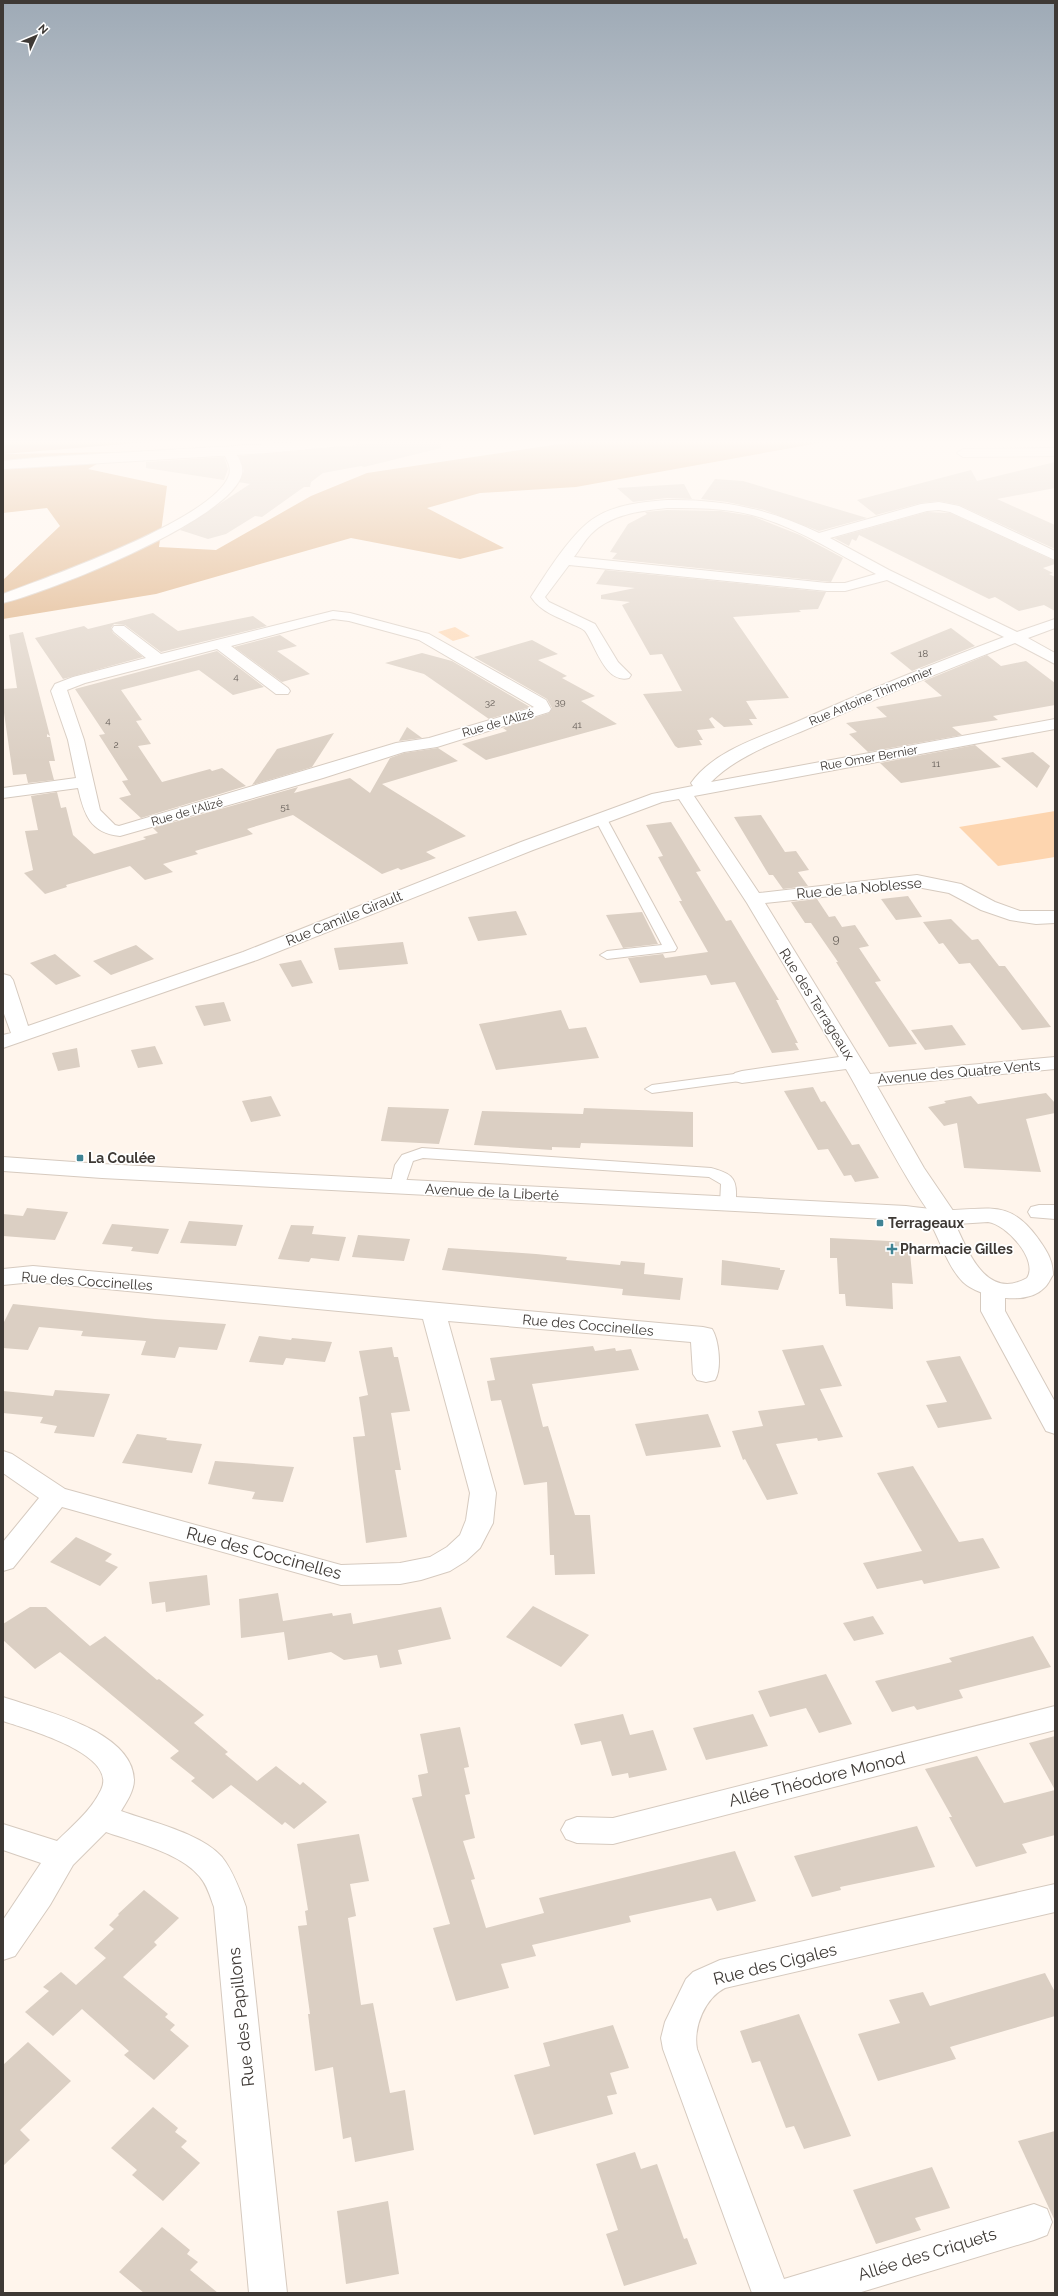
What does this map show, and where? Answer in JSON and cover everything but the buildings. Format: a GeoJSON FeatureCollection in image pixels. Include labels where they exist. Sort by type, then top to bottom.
{"type":"FeatureCollection","features":[{"type":"Feature","properties":{"kind":"street"},"geometry":{"type":"LineString","coordinates":[[3,599],[131,548]]}},
{"type":"Feature","properties":{"kind":"street"},"geometry":{"type":"LineString","coordinates":[[574,548],[538,599],[544,605],[590,627],[612,665],[623,675]]}},
{"type":"Feature","properties":{"kind":"street"},"geometry":{"type":"LineString","coordinates":[[836,548],[1055,659]]}},
{"type":"Feature","properties":{"kind":"street"},"geometry":{"type":"LineString","coordinates":[[1038,548],[1055,556]]}},
{"type":"Feature","properties":{"kind":"street"},"geometry":{"type":"LineString","coordinates":[[566,560],[827,587],[845,587],[890,576]]}},
{"type":"Feature","properties":{"kind":"street","name":"Rue de l'Alizé"},"geometry":{"type":"LineString","coordinates":[[333,615],[350,617],[431,640],[540,703],[543,709],[535,713],[431,743],[402,747],[317,774],[117,832],[110,830],[94,815],[84,782],[76,740],[59,691],[61,687],[75,681],[219,644],[333,615]]}},
{"type":"Feature","properties":{"kind":"street","name":"Rue Antoine Thimonnier"},"geometry":{"type":"LineString","coordinates":[[703,788],[700,783],[711,772],[759,745],[862,699],[1055,623]]}},
{"type":"Feature","properties":{"kind":"street"},"geometry":{"type":"LineString","coordinates":[[119,629],[158,660]]}},
{"type":"Feature","properties":{"kind":"street"},"geometry":{"type":"LineString","coordinates":[[219,644],[282,690]]}},
{"type":"Feature","properties":{"kind":"street","name":"Rue Omer Bernier"},"geometry":{"type":"LineString","coordinates":[[683,792],[1055,724]]}},
{"type":"Feature","properties":{"kind":"street"},"geometry":{"type":"LineString","coordinates":[[3,793],[84,782]]}},
{"type":"Feature","properties":{"kind":"street","name":"Rue Camille Girault"},"geometry":{"type":"LineString","coordinates":[[3,1042],[250,956],[482,863],[658,798],[683,792]]}},
{"type":"Feature","properties":{"kind":"street","name":"Rue des Terrageaux"},"geometry":{"type":"LineString","coordinates":[[683,792],[752,899],[864,1081],[919,1178],[947,1218]]}},
{"type":"Feature","properties":{"kind":"street","name":"Rue de la Noblesse"},"geometry":{"type":"LineString","coordinates":[[752,899],[917,881],[954,888],[988,906],[1017,916],[1036,918],[1055,917]]}},
{"type":"Feature","properties":{"kind":"street"},"geometry":{"type":"LineString","coordinates":[[3,980],[19,1030],[23,1036]]}},
{"type":"Feature","properties":{"kind":"street"},"geometry":{"type":"LineString","coordinates":[[742,1077],[852,1062]]}},
{"type":"Feature","properties":{"kind":"street","name":"Avenue des Quatre Vents"},"geometry":{"type":"LineString","coordinates":[[864,1081],[1055,1063]]}},
{"type":"Feature","properties":{"kind":"street","name":"Avenue de la Liberté"},"geometry":{"type":"LineString","coordinates":[[3,1164],[728,1205],[906,1213],[947,1218],[961,1215],[989,1214],[1010,1220],[1018,1227],[1038,1258],[1048,1277]]}},
{"type":"Feature","properties":{"kind":"street","name":"Avenue de la Liberté"},"geometry":{"type":"LineString","coordinates":[[3,1171],[37,1167]]}},
{"type":"Feature","properties":{"kind":"street"},"geometry":{"type":"LineString","coordinates":[[947,1218],[945,1228],[971,1276],[993,1290],[1025,1289],[1048,1277]]}},
{"type":"Feature","properties":{"kind":"street","name":"Rue des Coccinelles"},"geometry":{"type":"LineString","coordinates":[[3,1277],[33,1274],[433,1312],[703,1335],[706,1374]]}},
{"type":"Feature","properties":{"kind":"street"},"geometry":{"type":"LineString","coordinates":[[993,1290],[993,1311],[1055,1425]]}},
{"type":"Feature","properties":{"kind":"street","name":"Rue des Coccinelles"},"geometry":{"type":"LineString","coordinates":[[3,1460],[56,1496],[342,1575],[370,1576],[414,1571],[443,1563],[464,1548],[479,1524],[483,1493],[433,1312]]}},
{"type":"Feature","properties":{"kind":"street"},"geometry":{"type":"LineString","coordinates":[[3,1561],[56,1496]]}},
{"type":"Feature","properties":{"kind":"street"},"geometry":{"type":"LineString","coordinates":[[3,1709],[82,1738],[103,1751],[114,1764],[119,1779],[115,1794],[101,1817],[62,1856],[39,1895],[3,1946]]}},
{"type":"Feature","properties":{"kind":"street","name":"Allée Théodore Monod"},"geometry":{"type":"LineString","coordinates":[[577,1830],[613,1831],[1055,1718]]}},
{"type":"Feature","properties":{"kind":"street","name":"Rue des Papillons"},"geometry":{"type":"LineString","coordinates":[[101,1817],[189,1850],[206,1862],[221,1883],[230,1907],[268,2293]]}},
{"type":"Feature","properties":{"kind":"street"},"geometry":{"type":"LineString","coordinates":[[3,1837],[62,1856]]}},
{"type":"Feature","properties":{"kind":"street","name":"Rue des Cigales"},"geometry":{"type":"LineString","coordinates":[[771,2293],[680,2049],[678,2038],[682,2022],[698,1990],[705,1982],[720,1975],[1055,1898]]}},
{"type":"Feature","properties":{"kind":"street","name":"Allée des Criquets"},"geometry":{"type":"LineString","coordinates":[[796,2293],[1034,2222]]}},
{"type":"Feature","properties":{"kind":"lane"},"geometry":{"type":"LineString","coordinates":[[601,819],[670,948],[607,955]]}},
{"type":"Feature","properties":{"kind":"lane"},"geometry":{"type":"LineString","coordinates":[[652,1089],[742,1077]]}},
{"type":"Feature","properties":{"kind":"lane"},"geometry":{"type":"LineString","coordinates":[[398,1187],[403,1165],[408,1158],[422,1153],[711,1173],[726,1178],[729,1184],[728,1205]]}},
{"type":"Feature","properties":{"kind":"shaded area"},"geometry":{"type":"Polygon","coordinates":[[[37,548],[181,548],[216,550],[219,548],[316,548],[156,594],[3,619],[3,580],[37,548]]]}},
{"type":"Feature","properties":{"kind":"shaded area"},"geometry":{"type":"Polygon","coordinates":[[[404,548],[503,548],[460,559],[404,548]]]}},
{"type":"Feature","properties":{"kind":"shaded area"},"geometry":{"type":"Polygon","coordinates":[[[455,627],[470,636],[453,641],[438,632],[455,627]]]}},
{"type":"Feature","properties":{"kind":"shaded area"},"geometry":{"type":"Polygon","coordinates":[[[1055,811],[1055,857],[998,866],[959,827],[1055,811]]]}},
{"type":"Feature","properties":{"kind":"place","name":"La Coulée"},"geometry":{"type":"Point","coordinates":[80,1158]}},
{"type":"Feature","properties":{"kind":"place","name":"Terrageaux"},"geometry":{"type":"Point","coordinates":[880,1223]}},
{"type":"Feature","properties":{"kind":"place","name":"Pharmacie Gilles"},"geometry":{"type":"Point","coordinates":[892,1249]}}]}
